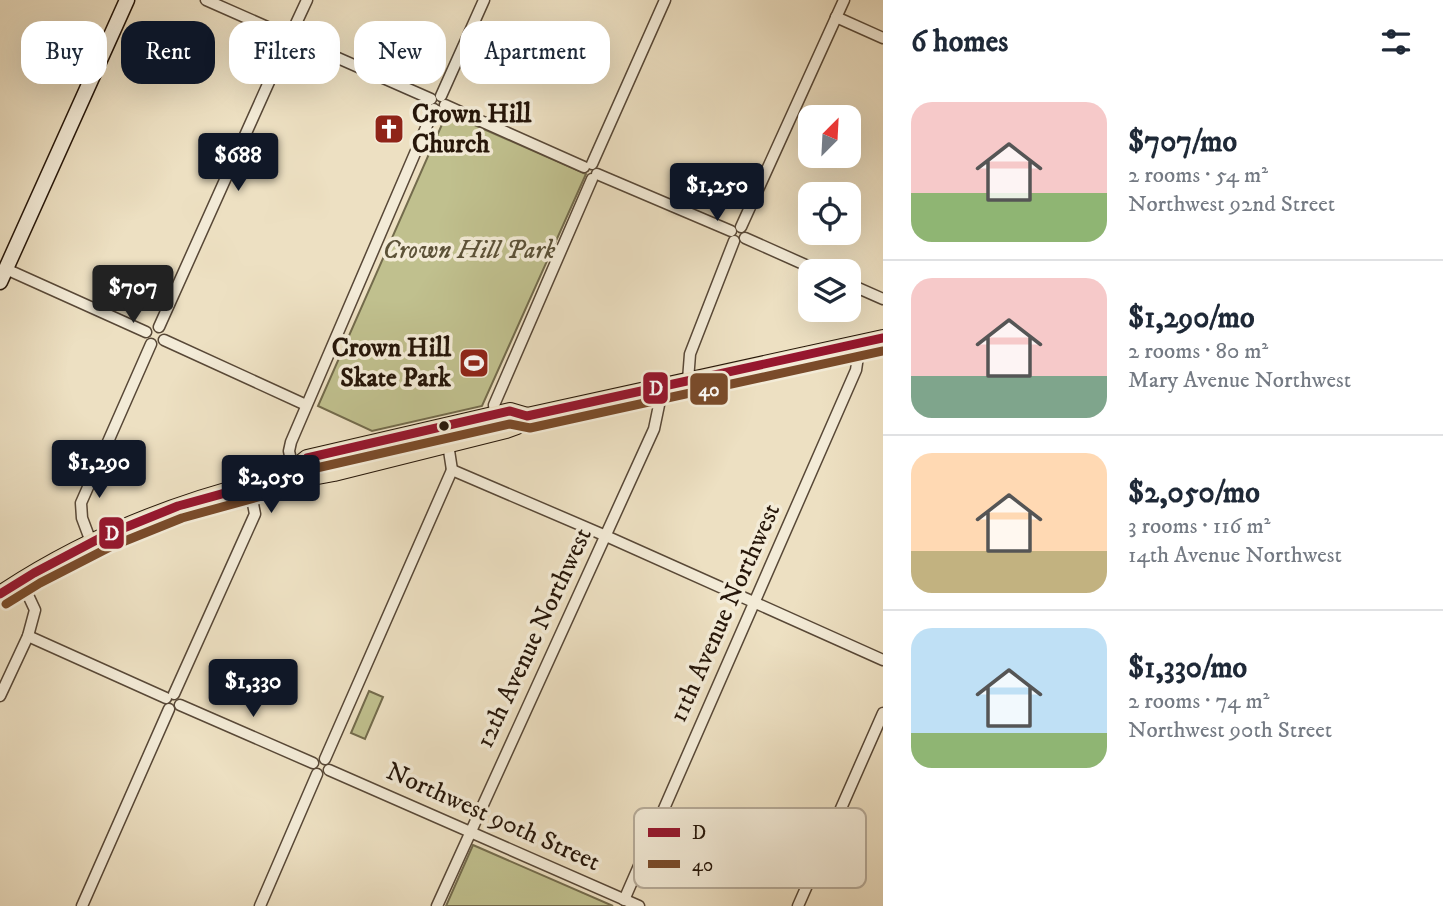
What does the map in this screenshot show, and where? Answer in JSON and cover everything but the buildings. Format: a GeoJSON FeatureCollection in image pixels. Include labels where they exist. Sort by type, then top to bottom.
{"type":"FeatureCollection","features":[{"type":"Feature","properties":{"kind":"main road"},"geometry":{"type":"LineString","coordinates":[[3,275],[127,0]]}},
{"type":"Feature","properties":{"kind":"main road"},"geometry":{"type":"LineString","coordinates":[[0,594],[91,542],[176,506],[249,484],[294,474],[307,478],[512,428],[527,416],[883,338]]}},
{"type":"Feature","properties":{"kind":"main road"},"geometry":{"type":"LineString","coordinates":[[294,474],[307,458],[510,411],[527,416]]}},
{"type":"Feature","properties":{"kind":"street"},"geometry":{"type":"LineString","coordinates":[[206,0],[254,21]]}},
{"type":"Feature","properties":{"kind":"street"},"geometry":{"type":"LineString","coordinates":[[297,21],[307,0]]}},
{"type":"Feature","properties":{"kind":"street"},"geometry":{"type":"LineString","coordinates":[[294,474],[289,447],[484,0]]}},
{"type":"Feature","properties":{"kind":"street"},"geometry":{"type":"LineString","coordinates":[[495,414],[494,405],[664,0]]}},
{"type":"Feature","properties":{"kind":"street"},"geometry":{"type":"LineString","coordinates":[[688,380],[690,355],[738,234],[844,0]]}},
{"type":"Feature","properties":{"kind":"street"},"geometry":{"type":"LineString","coordinates":[[836,17],[883,38]]}},
{"type":"Feature","properties":{"kind":"street"},"geometry":{"type":"LineString","coordinates":[[340,59],[798,261]]}},
{"type":"Feature","properties":{"kind":"street"},"geometry":{"type":"LineString","coordinates":[[159,327],[269,84]]}},
{"type":"Feature","properties":{"kind":"street"},"geometry":{"type":"LineString","coordinates":[[3,275],[146,332]]}},
{"type":"Feature","properties":{"kind":"street"},"geometry":{"type":"LineString","coordinates":[[861,289],[883,299]]}},
{"type":"Feature","properties":{"kind":"street"},"geometry":{"type":"LineString","coordinates":[[146,332],[152,327],[159,327]]}},
{"type":"Feature","properties":{"kind":"street"},"geometry":{"type":"LineString","coordinates":[[146,332],[146,339],[151,344],[159,345],[164,340],[164,334],[159,327]]}},
{"type":"Feature","properties":{"kind":"street"},"geometry":{"type":"LineString","coordinates":[[164,340],[306,405]]}},
{"type":"Feature","properties":{"kind":"street","name":"11th Avenue Northwest"},"geometry":{"type":"LineString","coordinates":[[664,808],[856,370],[860,343]]}},
{"type":"Feature","properties":{"kind":"street"},"geometry":{"type":"LineString","coordinates":[[91,542],[82,519],[81,503],[151,344]]}},
{"type":"Feature","properties":{"kind":"street","name":"12th Avenue Northwest"},"geometry":{"type":"LineString","coordinates":[[437,906],[654,429],[663,386]]}},
{"type":"Feature","properties":{"kind":"street"},"geometry":{"type":"LineString","coordinates":[[325,759],[452,470],[448,444]]}},
{"type":"Feature","properties":{"kind":"street"},"geometry":{"type":"LineString","coordinates":[[452,470],[883,660]]}},
{"type":"Feature","properties":{"kind":"street"},"geometry":{"type":"LineString","coordinates":[[82,906],[255,514],[249,484]]}},
{"type":"Feature","properties":{"kind":"street"},"geometry":{"type":"LineString","coordinates":[[0,696],[28,636],[35,610],[21,580]]}},
{"type":"Feature","properties":{"kind":"street"},"geometry":{"type":"LineString","coordinates":[[28,636],[172,701],[315,769],[324,775],[329,770],[325,759],[318,758],[315,769],[260,906]]}},
{"type":"Feature","properties":{"kind":"street"},"geometry":{"type":"LineString","coordinates":[[841,808],[883,713]]}},
{"type":"Feature","properties":{"kind":"street","name":"Northwest 90th Street"},"geometry":{"type":"LineString","coordinates":[[329,770],[639,906]]}},
{"type":"Feature","properties":{"kind":"street","name":"11th Avenue Northwest"},"geometry":{"type":"LineString","coordinates":[[624,900],[634,877]]}},
{"type":"Feature","properties":{"kind":"street"},"geometry":{"type":"LineString","coordinates":[[798,906],[806,888]]}},
{"type":"Feature","properties":{"kind":"green space","name":"Crown Hill Park"},"geometry":{"type":"Polygon","coordinates":[[[447,113],[586,174],[482,406],[372,431],[318,406],[447,113]]]}},
{"type":"Feature","properties":{"kind":"green space"},"geometry":{"type":"Polygon","coordinates":[[[369,691],[383,697],[365,739],[351,733],[369,691]]]}},
{"type":"Feature","properties":{"kind":"green space"},"geometry":{"type":"Polygon","coordinates":[[[473,845],[613,906],[446,906],[473,845]]]}},
{"type":"Feature","properties":{"kind":"transit line","name":"D"},"geometry":{"type":"LineString","coordinates":[[0,594],[104,536],[178,506],[294,474],[307,458],[510,411],[527,416],[883,338]]}},
{"type":"Feature","properties":{"kind":"transit line","name":"40"},"geometry":{"type":"LineString","coordinates":[[6,604],[110,547],[182,518],[298,486],[312,469],[510,424],[530,428],[883,351]]}},
{"type":"Feature","properties":{"kind":"place","name":"Crown Hill Church"},"geometry":{"type":"Point","coordinates":[389,129]}},
{"type":"Feature","properties":{"kind":"place","name":"Crown Hill Skate Park"},"geometry":{"type":"Point","coordinates":[474,363]}}]}
